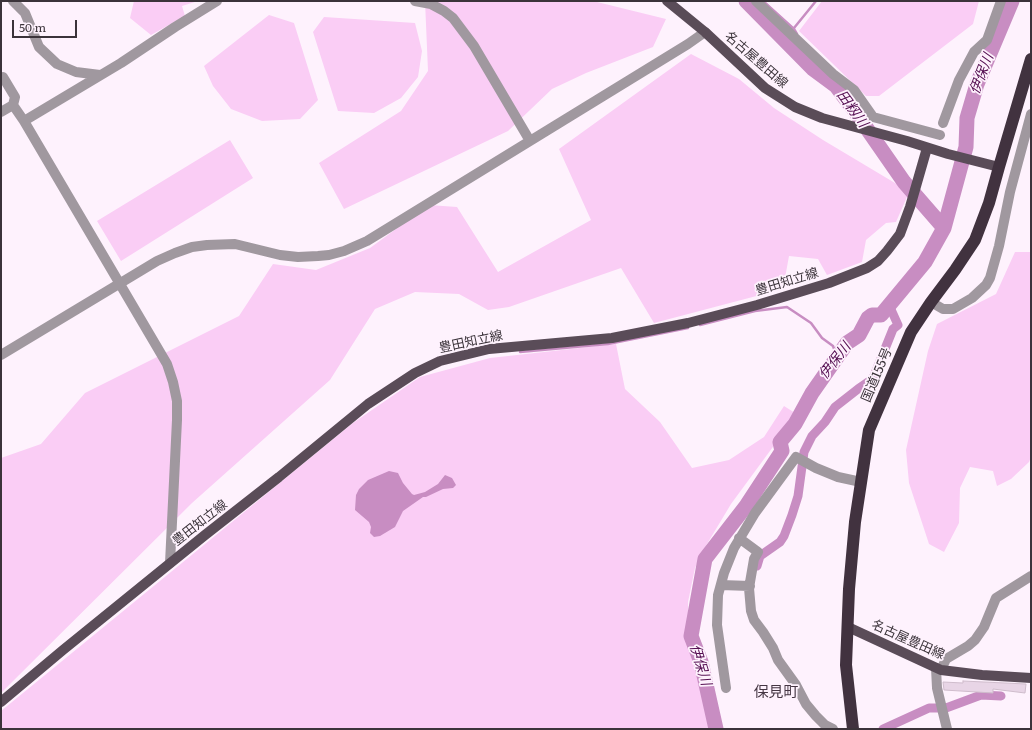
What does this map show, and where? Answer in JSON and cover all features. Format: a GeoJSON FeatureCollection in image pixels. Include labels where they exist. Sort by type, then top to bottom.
{"type":"FeatureCollection","features":[{"type":"Feature","properties":{"kind":"highway","name":"国道155号"},"geometry":{"type":"LineString","coordinates":[[854,729],[846,665],[849,589],[861,482],[869,430],[911,332],[975,240],[989,204],[994,166],[1031,59]]}},
{"type":"Feature","properties":{"kind":"main road","name":"名古屋豊田線"},"geometry":{"type":"LineString","coordinates":[[667,1],[704,32],[770,92],[795,107],[826,119],[994,166]]}},
{"type":"Feature","properties":{"kind":"main road","name":"豊田知立線"},"geometry":{"type":"LineString","coordinates":[[1,702],[69,645],[368,404],[415,372],[440,361],[489,349],[612,338],[688,323],[757,305],[829,283],[857,273],[878,261],[888,251],[900,234],[917,185],[927,148]]}},
{"type":"Feature","properties":{"kind":"main road","name":"名古屋豊田線"},"geometry":{"type":"LineString","coordinates":[[848,627],[939,669],[982,675],[1031,678]]}},
{"type":"Feature","properties":{"kind":"street"},"geometry":{"type":"LineString","coordinates":[[13,1],[25,13],[39,47],[58,64],[76,72],[100,75]]}},
{"type":"Feature","properties":{"kind":"street"},"geometry":{"type":"LineString","coordinates":[[24,121],[121,63],[188,18],[217,1]]}},
{"type":"Feature","properties":{"kind":"street"},"geometry":{"type":"LineString","coordinates":[[415,1],[431,4],[453,18],[474,46],[530,141]]}},
{"type":"Feature","properties":{"kind":"street"},"geometry":{"type":"LineString","coordinates":[[756,1],[833,74],[854,90],[873,117],[940,135]]}},
{"type":"Feature","properties":{"kind":"street"},"geometry":{"type":"LineString","coordinates":[[943,124],[958,80],[974,52],[987,40],[1001,1]]}},
{"type":"Feature","properties":{"kind":"street"},"geometry":{"type":"LineString","coordinates":[[1,355],[157,261],[175,253],[206,244],[235,244],[280,255],[298,257],[329,255],[344,251],[367,241],[688,44],[704,32]]}},
{"type":"Feature","properties":{"kind":"street"},"geometry":{"type":"LineString","coordinates":[[3,77],[14,97],[13,105],[24,121],[167,364],[174,382],[177,400],[177,420],[170,563]]}},
{"type":"Feature","properties":{"kind":"street"},"geometry":{"type":"LineString","coordinates":[[1,112],[13,105]]}},
{"type":"Feature","properties":{"kind":"street"},"geometry":{"type":"LineString","coordinates":[[931,302],[943,309],[953,309],[972,298],[986,285],[990,278],[999,246],[1010,192],[1031,114]]}},
{"type":"Feature","properties":{"kind":"street"},"geometry":{"type":"LineString","coordinates":[[726,688],[717,625],[718,596],[724,573],[739,538],[796,457],[816,468],[838,477],[861,482]]}},
{"type":"Feature","properties":{"kind":"street"},"geometry":{"type":"LineString","coordinates":[[739,538],[758,552],[754,560],[750,586],[751,611],[754,620],[767,638],[778,660],[796,685],[806,704],[825,725],[833,729]]}},
{"type":"Feature","properties":{"kind":"street"},"geometry":{"type":"LineString","coordinates":[[947,729],[937,688],[939,669],[946,659],[975,640],[984,627],[996,598],[1031,576]]}},
{"type":"Feature","properties":{"kind":"street"},"geometry":{"type":"LineString","coordinates":[[721,585],[750,586]]}},
{"type":"Feature","properties":{"kind":"shaded area"},"geometry":{"type":"Polygon","coordinates":[[[134,1],[198,1],[182,6],[185,16],[151,35],[130,18],[134,1]]]}},
{"type":"Feature","properties":{"kind":"shaded area"},"geometry":{"type":"Polygon","coordinates":[[[425,1],[593,1],[666,19],[653,47],[586,73],[552,89],[508,131],[344,209],[319,163],[401,111],[428,71],[425,1]]]}},
{"type":"Feature","properties":{"kind":"shaded area"},"geometry":{"type":"Polygon","coordinates":[[[822,1],[979,1],[973,24],[879,96],[866,96],[799,31],[822,1]]]}},
{"type":"Feature","properties":{"kind":"shaded area"},"geometry":{"type":"Polygon","coordinates":[[[269,15],[294,23],[318,100],[300,119],[262,121],[231,109],[213,86],[204,66],[269,15]]]}},
{"type":"Feature","properties":{"kind":"shaded area"},"geometry":{"type":"Polygon","coordinates":[[[324,17],[415,23],[422,51],[418,77],[401,98],[374,113],[338,111],[313,32],[324,17]]]}},
{"type":"Feature","properties":{"kind":"shaded area"},"geometry":{"type":"Polygon","coordinates":[[[691,54],[739,79],[774,108],[823,140],[905,189],[907,197],[896,222],[886,223],[866,240],[862,262],[827,275],[818,259],[789,256],[783,289],[654,323],[621,268],[509,307],[488,310],[459,294],[415,292],[375,309],[330,380],[192,503],[1,693],[1,458],[41,444],[85,393],[239,316],[273,264],[316,270],[370,248],[429,205],[457,207],[498,272],[591,220],[559,149],[691,54]]]}},
{"type":"Feature","properties":{"kind":"shaded area"},"geometry":{"type":"Polygon","coordinates":[[[230,140],[253,178],[121,261],[97,221],[230,140]]]}},
{"type":"Feature","properties":{"kind":"shaded area"},"geometry":{"type":"Polygon","coordinates":[[[1015,252],[1031,252],[1031,457],[1029,462],[1011,479],[997,486],[993,471],[970,467],[960,488],[959,523],[944,552],[929,544],[909,483],[906,450],[928,351],[937,324],[996,294],[1015,252]]]}},
{"type":"Feature","properties":{"kind":"shaded area"},"geometry":{"type":"Polygon","coordinates":[[[616,344],[625,389],[660,422],[692,468],[729,460],[764,437],[784,406],[795,413],[778,440],[731,504],[704,549],[695,568],[688,602],[688,647],[707,701],[709,729],[1,729],[1,711],[353,423],[420,377],[490,358],[616,344]]]}},
{"type":"Feature","properties":{"kind":"shaded area"},"geometry":{"type":"Polygon","coordinates":[[[389,471],[398,473],[403,483],[414,495],[425,492],[438,484],[445,475],[452,478],[456,485],[453,488],[443,489],[423,497],[403,511],[395,527],[380,536],[374,537],[370,533],[371,527],[369,522],[355,510],[356,495],[359,489],[368,480],[389,471]]]}},
{"type":"Feature","properties":{"kind":"building"},"geometry":{"type":"Polygon","coordinates":[[[963,681],[1026,684],[1025,693],[993,689],[993,693],[944,690],[943,682],[963,683],[963,681]]]}},
{"type":"Feature","properties":{"kind":"waterway","name":"田籾川"},"geometry":{"type":"LineString","coordinates":[[746,1],[813,69],[836,86],[904,182],[944,228]]}},
{"type":"Feature","properties":{"kind":"waterway"},"geometry":{"type":"LineString","coordinates":[[763,1],[794,29],[797,34]]}},
{"type":"Feature","properties":{"kind":"waterway"},"geometry":{"type":"LineString","coordinates":[[794,28],[816,1]]}},
{"type":"Feature","properties":{"kind":"waterway","name":"伊保川"},"geometry":{"type":"LineString","coordinates":[[716,729],[701,662],[691,636],[705,559],[746,506],[782,451],[780,442],[795,424],[812,393],[847,343],[859,335],[868,318],[872,315],[881,315],[925,262],[944,228],[966,147],[967,118],[977,84],[1012,1]]}},
{"type":"Feature","properties":{"kind":"waterway"},"geometry":{"type":"LineString","coordinates":[[757,566],[760,556],[780,542],[784,536],[798,496],[804,452],[812,436],[825,422],[835,407],[871,380],[874,376],[893,329],[898,325],[889,305]]}},
{"type":"Feature","properties":{"kind":"waterway"},"geometry":{"type":"LineString","coordinates":[[700,325],[755,311],[787,307],[811,323],[822,338],[833,346],[837,357]]}},
{"type":"Feature","properties":{"kind":"waterway"},"geometry":{"type":"LineString","coordinates":[[520,352],[608,344],[688,328]]}},
{"type":"Feature","properties":{"kind":"waterway"},"geometry":{"type":"LineString","coordinates":[[883,729],[929,708],[946,708],[981,695],[1001,696]]}},
{"type":"Feature","properties":{"kind":"district","name":"保見町"},"geometry":{"type":"Point","coordinates":[776,693]}}]}
